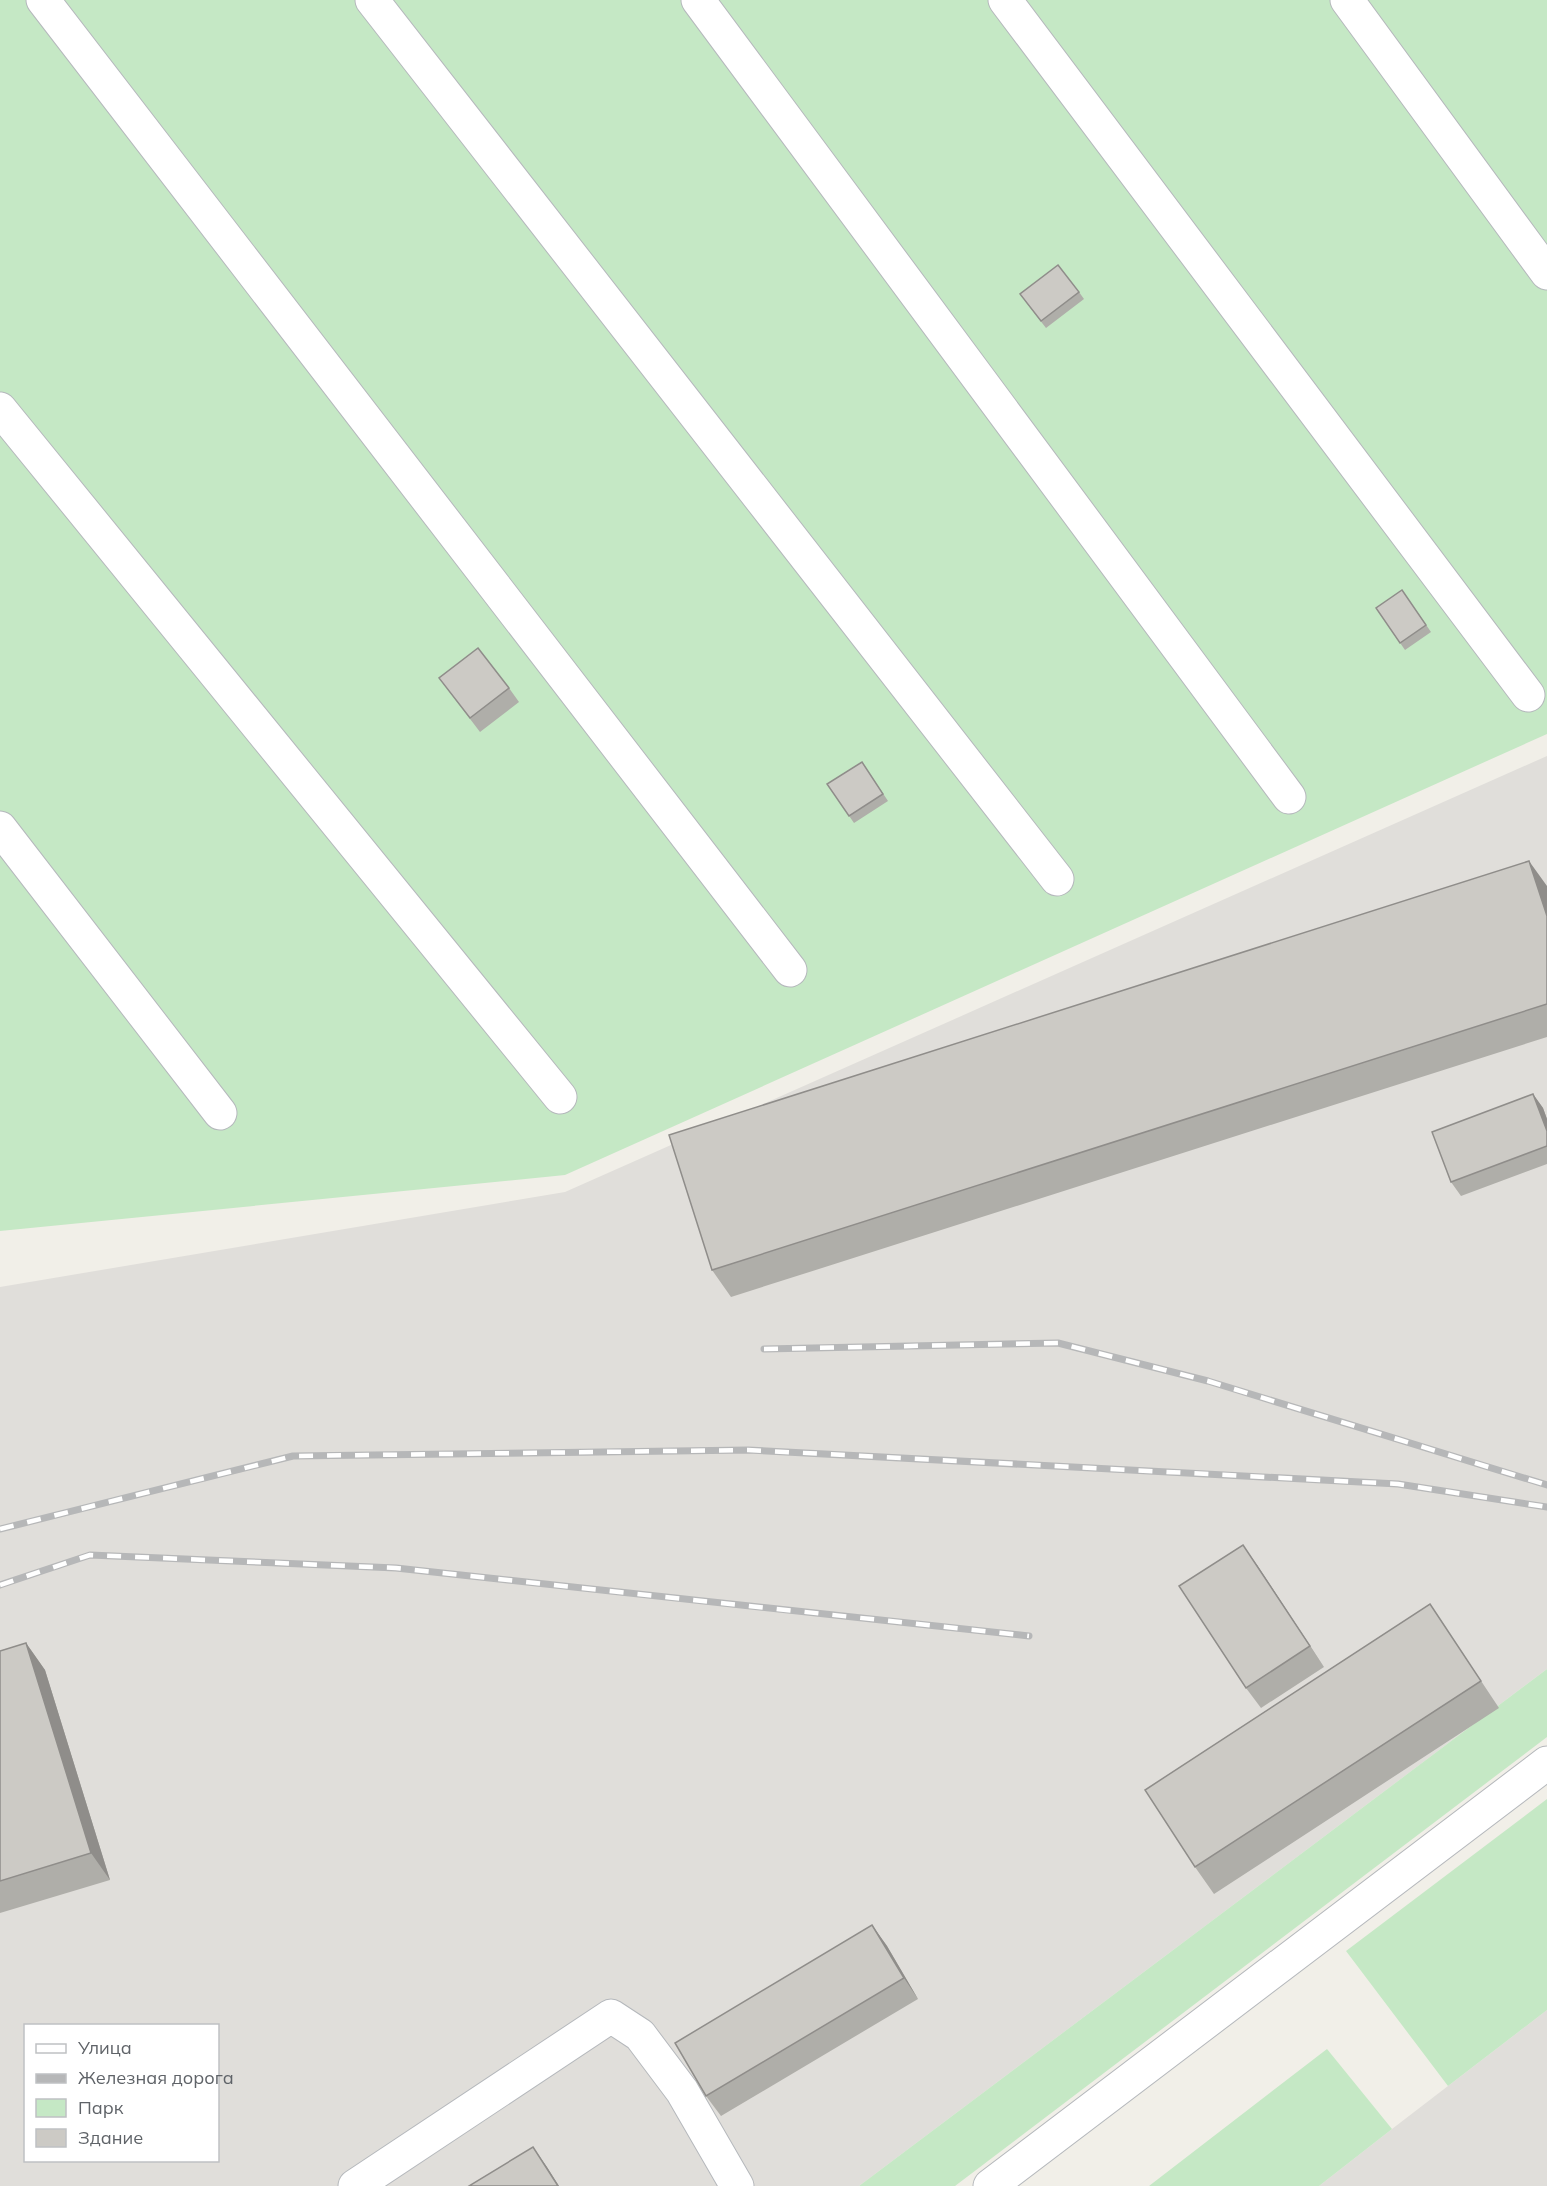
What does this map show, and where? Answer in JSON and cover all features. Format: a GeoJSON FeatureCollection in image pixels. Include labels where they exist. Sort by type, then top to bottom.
{"type":"FeatureCollection","features":[{"type":"Feature","properties":{"kind":"lane"},"geometry":{"type":"LineString","coordinates":[[43,0],[790,970]]}},
{"type":"Feature","properties":{"kind":"lane"},"geometry":{"type":"LineString","coordinates":[[372,0],[1057,879]]}},
{"type":"Feature","properties":{"kind":"lane"},"geometry":{"type":"LineString","coordinates":[[698,0],[1288,797]]}},
{"type":"Feature","properties":{"kind":"lane"},"geometry":{"type":"LineString","coordinates":[[1005,0],[1528,695]]}},
{"type":"Feature","properties":{"kind":"lane"},"geometry":{"type":"LineString","coordinates":[[1347,0],[1547,273]]}},
{"type":"Feature","properties":{"kind":"lane"},"geometry":{"type":"LineString","coordinates":[[0,408],[560,1097]]}},
{"type":"Feature","properties":{"kind":"lane"},"geometry":{"type":"LineString","coordinates":[[0,828],[220,1113]]}},
{"type":"Feature","properties":{"kind":"lane"},"geometry":{"type":"LineString","coordinates":[[990,2186],[1547,1763]]}},
{"type":"Feature","properties":{"kind":"lane"},"geometry":{"type":"LineString","coordinates":[[355,2186],[611,2016],[640,2035],[681,2091],[737,2186]]}},
{"type":"Feature","properties":{"kind":"shaded area"},"geometry":{"type":"Polygon","coordinates":[[[1547,756],[1547,1669],[859,2186],[0,2186],[0,1287],[565,1192],[1547,756]]]}},
{"type":"Feature","properties":{"kind":"shaded area"},"geometry":{"type":"Polygon","coordinates":[[[1547,2010],[1547,2186],[1319,2186],[1392,2129],[1547,2010]]]}},
{"type":"Feature","properties":{"kind":"green space"},"geometry":{"type":"Polygon","coordinates":[[[0,0],[1547,0],[1547,734],[565,1175],[0,1231],[0,0]]]}},
{"type":"Feature","properties":{"kind":"green space"},"geometry":{"type":"Polygon","coordinates":[[[1547,1669],[1547,1737],[955,2186],[859,2186],[1547,1669]]]}},
{"type":"Feature","properties":{"kind":"green space"},"geometry":{"type":"Polygon","coordinates":[[[1547,1799],[1547,2010],[1448,2086],[1346,1951],[1547,1799]]]}},
{"type":"Feature","properties":{"kind":"green space"},"geometry":{"type":"Polygon","coordinates":[[[1327,2049],[1392,2129],[1319,2186],[1149,2186],[1327,2049]]]}},
{"type":"Feature","properties":{"kind":"building"},"geometry":{"type":"Polygon","coordinates":[[[1058,265],[1079,292],[1041,321],[1020,294],[1058,265]]]}},
{"type":"Feature","properties":{"kind":"building"},"geometry":{"type":"Polygon","coordinates":[[[1402,590],[1426,625],[1400,643],[1376,608],[1402,590]]]}},
{"type":"Feature","properties":{"kind":"building"},"geometry":{"type":"Polygon","coordinates":[[[478,648],[509,688],[470,718],[439,678],[478,648]]]}},
{"type":"Feature","properties":{"kind":"building"},"geometry":{"type":"Polygon","coordinates":[[[862,762],[883,794],[849,816],[827,784],[862,762]]]}},
{"type":"Feature","properties":{"kind":"building"},"geometry":{"type":"Polygon","coordinates":[[[1529,861],[1547,916],[1547,1004],[712,1270],[669,1135],[1529,861]]]}},
{"type":"Feature","properties":{"kind":"building"},"geometry":{"type":"Polygon","coordinates":[[[1533,1094],[1547,1131],[1547,1146],[1451,1182],[1432,1132],[1533,1094]]]}},
{"type":"Feature","properties":{"kind":"building"},"geometry":{"type":"Polygon","coordinates":[[[1243,1545],[1310,1646],[1246,1688],[1179,1586],[1243,1545]]]}},
{"type":"Feature","properties":{"kind":"building"},"geometry":{"type":"Polygon","coordinates":[[[1430,1604],[1481,1681],[1195,1867],[1145,1790],[1430,1604]]]}},
{"type":"Feature","properties":{"kind":"building"},"geometry":{"type":"Polygon","coordinates":[[[26,1643],[91,1853],[0,1881],[0,1651],[26,1643]]]}},
{"type":"Feature","properties":{"kind":"building"},"geometry":{"type":"Polygon","coordinates":[[[872,1925],[904,1978],[706,2096],[675,2043],[872,1925]]]}},
{"type":"Feature","properties":{"kind":"building"},"geometry":{"type":"Polygon","coordinates":[[[533,2147],[558,2186],[469,2186],[533,2147]]]}},
{"type":"Feature","properties":{"kind":"railway"},"geometry":{"type":"LineString","coordinates":[[764,1349],[1058,1343],[1208,1381],[1547,1485]]}},
{"type":"Feature","properties":{"kind":"railway"},"geometry":{"type":"LineString","coordinates":[[0,1529],[293,1456],[748,1450],[1398,1484],[1547,1507]]}},
{"type":"Feature","properties":{"kind":"railway"},"geometry":{"type":"LineString","coordinates":[[0,1585],[90,1555],[396,1568],[1029,1636]]}}]}
